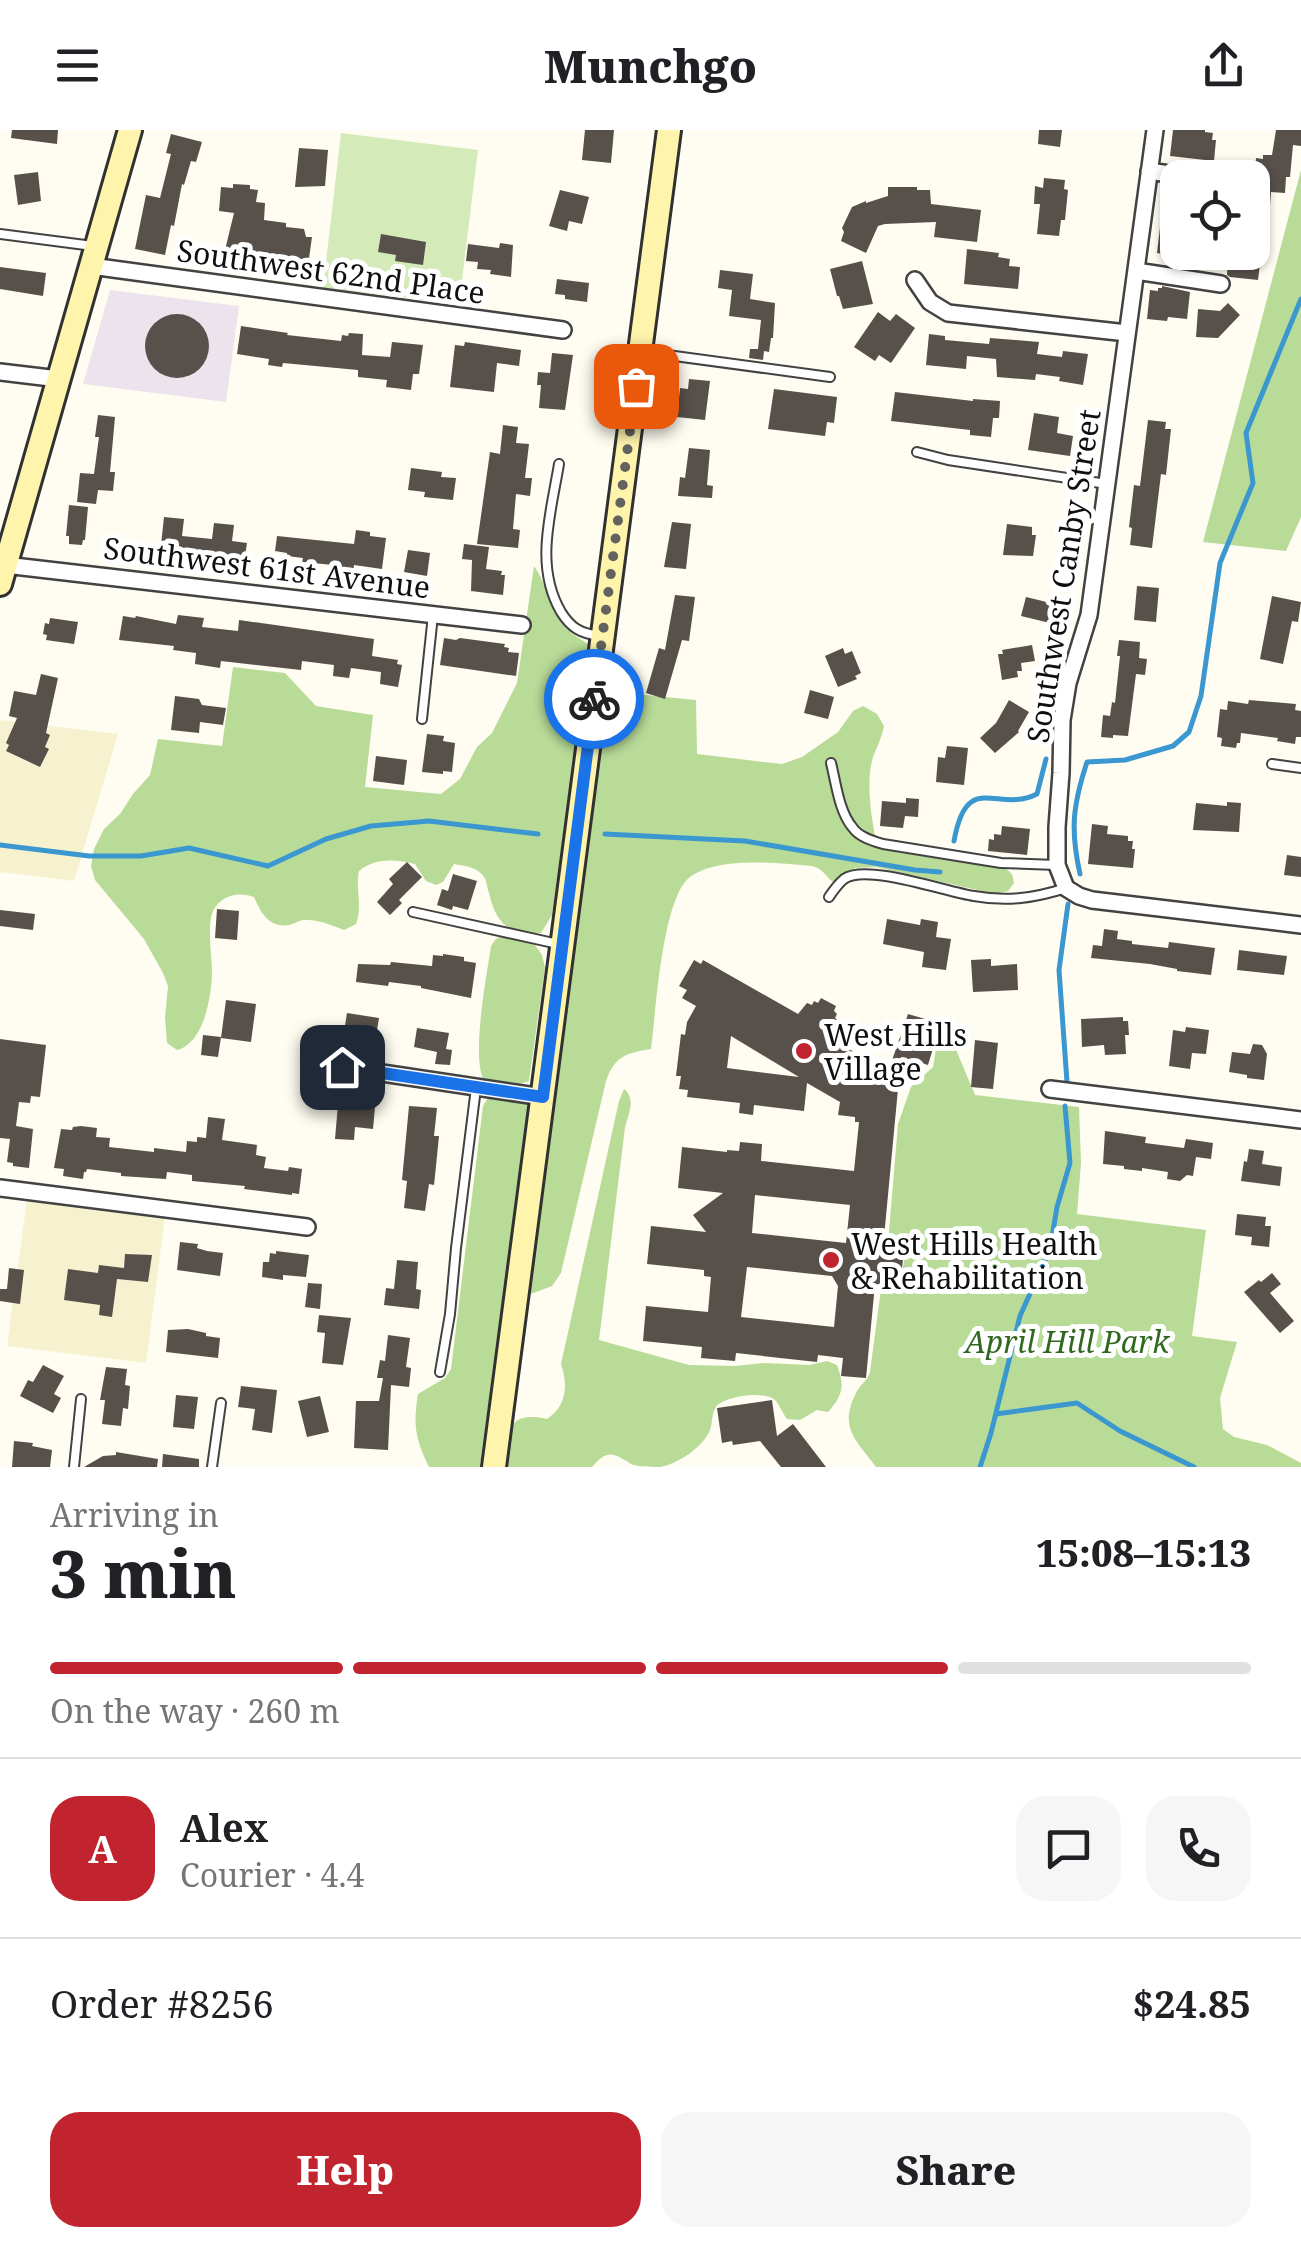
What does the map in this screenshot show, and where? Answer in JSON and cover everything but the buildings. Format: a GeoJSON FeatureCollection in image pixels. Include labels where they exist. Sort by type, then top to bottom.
{"type":"FeatureCollection","features":[{"type":"Feature","properties":{"kind":"main road"},"geometry":{"type":"LineString","coordinates":[[2,574],[130,130]]}},
{"type":"Feature","properties":{"kind":"main road"},"geometry":{"type":"LineString","coordinates":[[494,1467],[669,130]]}},
{"type":"Feature","properties":{"kind":"street","name":"Southwest Canby Street"},"geometry":{"type":"LineString","coordinates":[[1066,888],[1057,864],[1056,826],[1064,700],[1089,615],[1155,130]]}},
{"type":"Feature","properties":{"kind":"street"},"geometry":{"type":"LineString","coordinates":[[1150,171],[1160,173]]}},
{"type":"Feature","properties":{"kind":"street","name":"Southwest 62nd Place"},"geometry":{"type":"LineString","coordinates":[[94,257],[562,330]]}},
{"type":"Feature","properties":{"kind":"street"},"geometry":{"type":"LineString","coordinates":[[1136,271],[1221,284]]}},
{"type":"Feature","properties":{"kind":"street"},"geometry":{"type":"LineString","coordinates":[[915,280],[930,302],[948,313],[1128,333]]}},
{"type":"Feature","properties":{"kind":"street"},"geometry":{"type":"LineString","coordinates":[[0,372],[59,379]]}},
{"type":"Feature","properties":{"kind":"street","name":"Southwest 61st Avenue"},"geometry":{"type":"LineString","coordinates":[[2,574],[522,625]]}},
{"type":"Feature","properties":{"kind":"street"},"geometry":{"type":"LineString","coordinates":[[1066,888],[1092,900],[1301,925]]}},
{"type":"Feature","properties":{"kind":"street"},"geometry":{"type":"LineString","coordinates":[[342,1067],[543,1097]]}},
{"type":"Feature","properties":{"kind":"street"},"geometry":{"type":"LineString","coordinates":[[1050,1089],[1301,1120]]}},
{"type":"Feature","properties":{"kind":"street"},"geometry":{"type":"LineString","coordinates":[[0,1188],[307,1226]]}},
{"type":"Feature","properties":{"kind":"lane"},"geometry":{"type":"LineString","coordinates":[[0,234],[94,257]]}},
{"type":"Feature","properties":{"kind":"lane"},"geometry":{"type":"LineString","coordinates":[[641,351],[830,377]]}},
{"type":"Feature","properties":{"kind":"lane"},"geometry":{"type":"LineString","coordinates":[[918,452],[1107,484]]}},
{"type":"Feature","properties":{"kind":"lane"},"geometry":{"type":"LineString","coordinates":[[559,464],[545,554],[546,576],[554,599],[572,628],[603,636]]}},
{"type":"Feature","properties":{"kind":"lane"},"geometry":{"type":"LineString","coordinates":[[422,719],[433,614]]}},
{"type":"Feature","properties":{"kind":"lane"},"geometry":{"type":"LineString","coordinates":[[831,763],[842,805],[854,830],[869,839],[1001,863],[1057,864]]}},
{"type":"Feature","properties":{"kind":"lane"},"geometry":{"type":"LineString","coordinates":[[1272,764],[1301,768]]}},
{"type":"Feature","properties":{"kind":"lane"},"geometry":{"type":"LineString","coordinates":[[829,897],[840,882],[856,874],[893,877],[974,896],[1012,900],[1066,888]]}},
{"type":"Feature","properties":{"kind":"lane"},"geometry":{"type":"LineString","coordinates":[[413,912],[562,945]]}},
{"type":"Feature","properties":{"kind":"lane"},"geometry":{"type":"LineString","coordinates":[[440,1372],[476,1087]]}},
{"type":"Feature","properties":{"kind":"lane"},"geometry":{"type":"LineString","coordinates":[[74,1467],[81,1399]]}},
{"type":"Feature","properties":{"kind":"lane"},"geometry":{"type":"LineString","coordinates":[[212,1467],[221,1403]]}},
{"type":"Feature","properties":{"kind":"shaded area"},"geometry":{"type":"Polygon","coordinates":[[[110,290],[239,306],[226,402],[83,384],[110,290]]]}},
{"type":"Feature","properties":{"kind":"shaded area"},"geometry":{"type":"Polygon","coordinates":[[[0,720],[118,734],[74,881],[0,872],[0,720]]]}},
{"type":"Feature","properties":{"kind":"shaded area"},"geometry":{"type":"Polygon","coordinates":[[[27,1200],[165,1217],[146,1363],[7,1346],[27,1200]]]}},
{"type":"Feature","properties":{"kind":"green space"},"geometry":{"type":"Polygon","coordinates":[[[341,133],[478,150],[459,304],[323,288],[341,133]]]}},
{"type":"Feature","properties":{"kind":"green space"},"geometry":{"type":"Polygon","coordinates":[[[1301,170],[1301,517],[1286,551],[1203,542],[1301,170]]]}},
{"type":"Feature","properties":{"kind":"green space"},"geometry":{"type":"Polygon","coordinates":[[[534,566],[563,624],[589,645],[552,915],[541,933],[520,932],[505,925],[495,912],[481,874],[454,864],[443,882],[436,885],[426,881],[415,864],[386,861],[365,867],[359,871],[356,924],[344,930],[309,920],[276,924],[263,914],[254,897],[234,895],[217,905],[211,918],[211,984],[200,1029],[194,1039],[177,1050],[167,1043],[168,986],[163,973],[144,939],[95,880],[91,866],[104,829],[150,775],[158,739],[222,746],[233,667],[285,673],[316,706],[373,715],[365,787],[441,794],[460,779],[477,747],[492,733],[517,683],[534,566]]]}},
{"type":"Feature","properties":{"kind":"green space"},"geometry":{"type":"Polygon","coordinates":[[[606,691],[696,700],[697,754],[782,764],[802,757],[838,732],[853,711],[863,706],[877,714],[884,726],[870,779],[877,847],[1000,867],[1010,872],[1014,883],[1008,891],[995,894],[876,867],[855,868],[837,884],[812,866],[766,863],[716,866],[690,877],[680,889],[667,931],[651,1049],[622,1057],[609,1073],[561,1273],[552,1286],[528,1295],[606,691]]]}},
{"type":"Feature","properties":{"kind":"green space"},"geometry":{"type":"Polygon","coordinates":[[[502,936],[535,945],[545,968],[529,1081],[516,1085],[485,1082],[479,1056],[491,946],[502,936]]]}},
{"type":"Feature","properties":{"kind":"green space","name":"April Hill Park"},"geometry":{"type":"Polygon","coordinates":[[[943,1040],[952,1040],[975,1095],[1079,1107],[1081,1163],[1077,1214],[1206,1230],[1192,1336],[1237,1342],[1220,1398],[1223,1429],[1234,1437],[1267,1445],[1301,1463],[1301,1467],[876,1467],[852,1433],[849,1416],[856,1393],[870,1372],[881,1289],[900,1289],[906,1246],[888,1243],[898,1124],[911,1087],[933,1067],[936,1049],[943,1040]]]}},
{"type":"Feature","properties":{"kind":"green space"},"geometry":{"type":"Polygon","coordinates":[[[624,1089],[630,1106],[599,1340],[689,1365],[809,1365],[827,1361],[837,1365],[840,1395],[828,1412],[817,1410],[800,1420],[787,1419],[770,1397],[753,1395],[727,1400],[714,1410],[710,1430],[702,1442],[683,1458],[661,1467],[634,1465],[611,1455],[602,1457],[592,1467],[507,1467],[510,1434],[516,1421],[547,1419],[562,1401],[565,1380],[561,1364],[624,1089]]]}},
{"type":"Feature","properties":{"kind":"green space"},"geometry":{"type":"Polygon","coordinates":[[[489,1096],[521,1098],[527,1103],[528,1115],[480,1467],[429,1467],[416,1431],[418,1394],[445,1378],[451,1369],[483,1106],[489,1096]]]}},
{"type":"Feature","properties":{"kind":"waterway"},"geometry":{"type":"LineString","coordinates":[[1080,874],[1074,817],[1087,762],[1125,760],[1173,746],[1189,732],[1201,696],[1220,563],[1253,483],[1246,433],[1301,299]]}},
{"type":"Feature","properties":{"kind":"waterway"},"geometry":{"type":"LineString","coordinates":[[954,841],[960,819],[975,800],[1022,799],[1037,794],[1046,759]]}},
{"type":"Feature","properties":{"kind":"waterway"},"geometry":{"type":"LineString","coordinates":[[0,845],[89,856],[141,856],[189,848],[268,866],[326,839],[371,826],[429,821],[538,834]]}},
{"type":"Feature","properties":{"kind":"waterway"},"geometry":{"type":"LineString","coordinates":[[605,834],[745,841],[940,872]]}},
{"type":"Feature","properties":{"kind":"waterway"},"geometry":{"type":"LineString","coordinates":[[1067,1082],[1059,970],[1068,904]]}},
{"type":"Feature","properties":{"kind":"waterway"},"geometry":{"type":"LineString","coordinates":[[980,1467],[1020,1316],[1050,1249],[1070,1163],[1065,1106]]}},
{"type":"Feature","properties":{"kind":"waterway"},"geometry":{"type":"LineString","coordinates":[[996,1414],[1077,1403],[1120,1431],[1194,1467]]}},
{"type":"Feature","properties":{"kind":"way so far"},"geometry":{"type":"LineString","coordinates":[[594,699],[636,386]]}},
{"type":"Feature","properties":{"kind":"place","name":"West Hills Village"},"geometry":{"type":"Point","coordinates":[804,1051]}},
{"type":"Feature","properties":{"kind":"place","name":"West Hills Health & Rehabilitation"},"geometry":{"type":"Point","coordinates":[831,1260]}},
{"type":"Feature","properties":{"kind":"route"},"geometry":{"type":"LineString","coordinates":[[342,1067],[543,1097],[594,699]]}}]}
